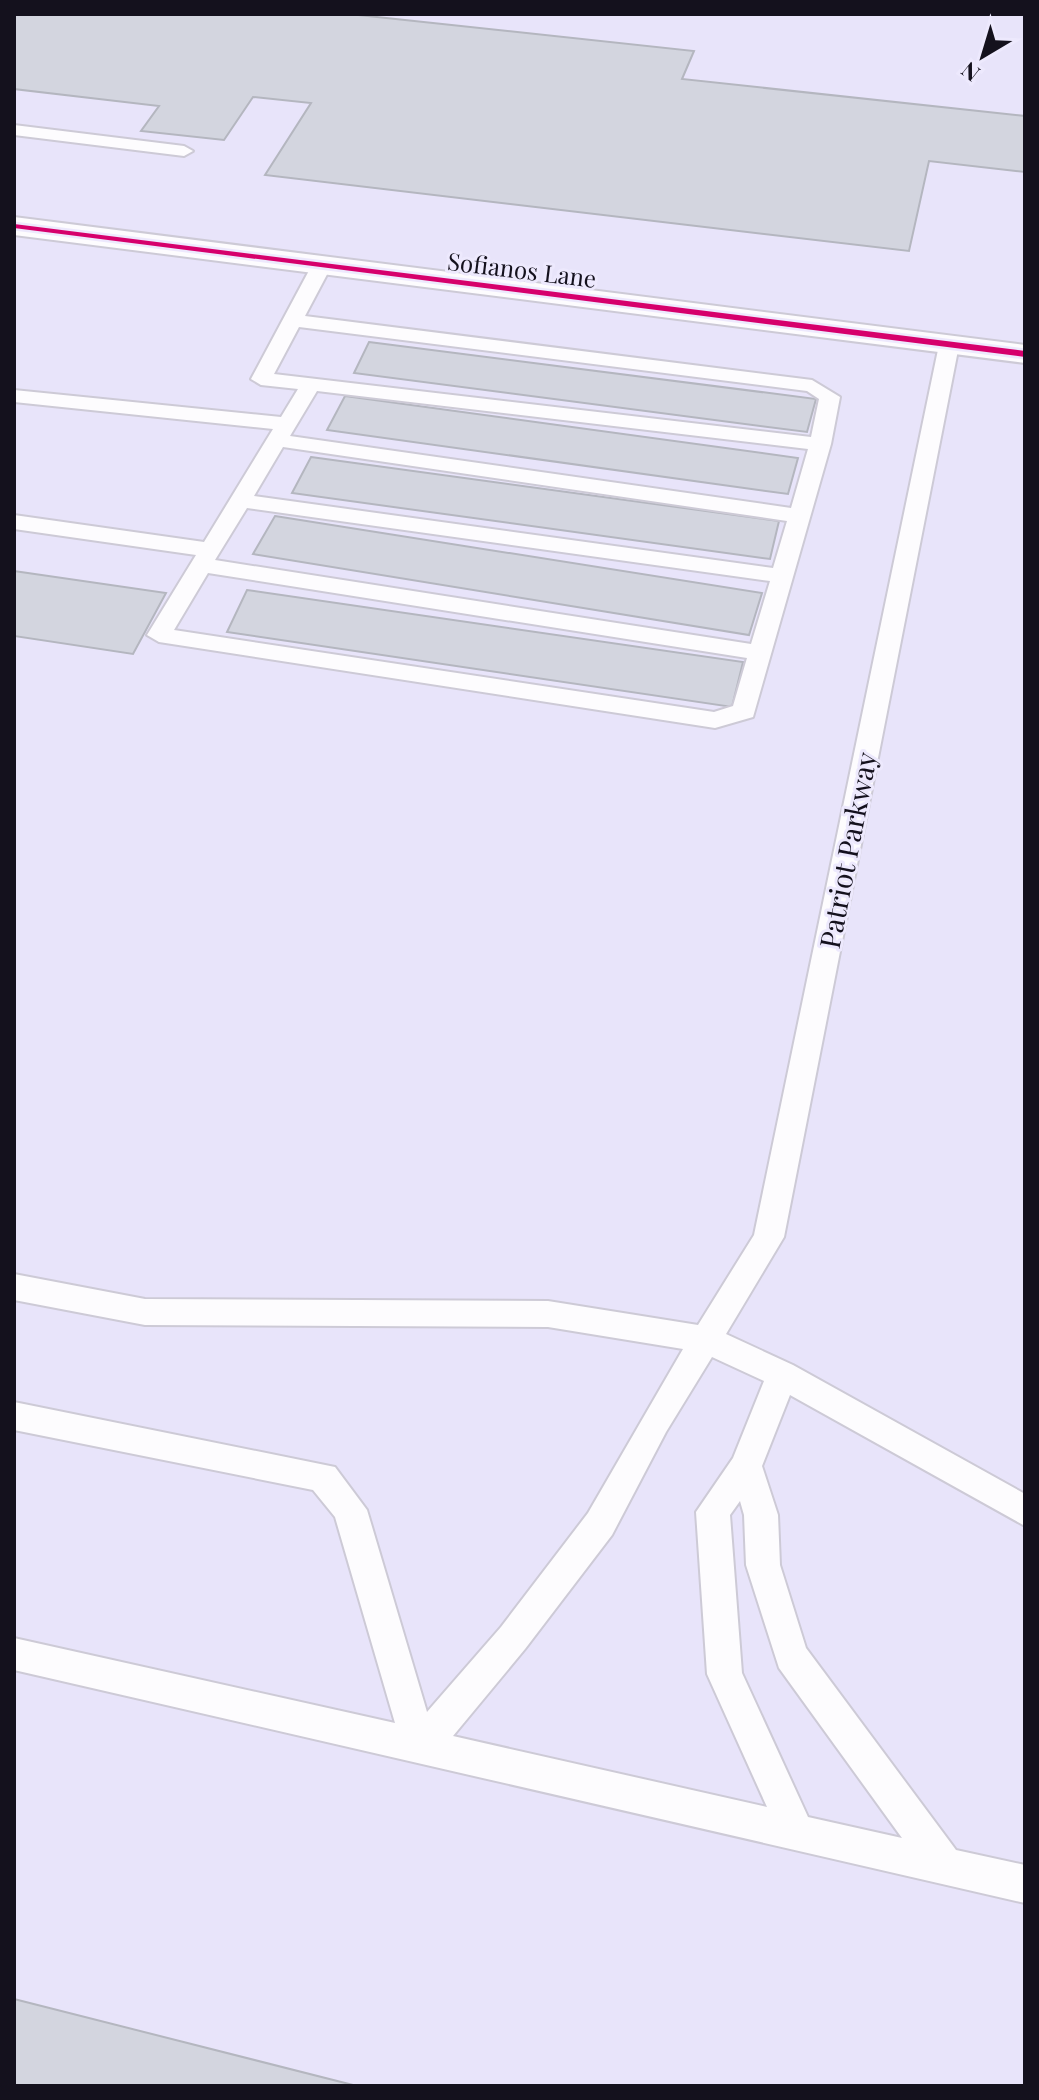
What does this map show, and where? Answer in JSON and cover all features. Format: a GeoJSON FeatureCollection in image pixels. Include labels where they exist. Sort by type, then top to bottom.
{"type":"FeatureCollection","features":[{"type":"Feature","properties":{"kind":"street","name":"Sofianos Lane"},"geometry":{"type":"LineString","coordinates":[[14,226],[1025,354]]}},
{"type":"Feature","properties":{"kind":"lane"},"geometry":{"type":"LineString","coordinates":[[14,130],[184,151]]}},
{"type":"Feature","properties":{"kind":"lane"},"geometry":{"type":"LineString","coordinates":[[322,265],[261,379],[820,444]]}},
{"type":"Feature","properties":{"kind":"lane"},"geometry":{"type":"LineString","coordinates":[[293,320],[812,386],[830,397],[820,444],[744,711],[715,720],[159,635],[311,384]]}},
{"type":"Feature","properties":{"kind":"lane","name":"Patriot Parkway"},"geometry":{"type":"LineString","coordinates":[[420,1748],[513,1638],[600,1524],[655,1422],[769,1237],[949,345]]}},
{"type":"Feature","properties":{"kind":"lane"},"geometry":{"type":"LineString","coordinates":[[14,396],[282,432],[799,516]]}},
{"type":"Feature","properties":{"kind":"lane"},"geometry":{"type":"LineString","coordinates":[[240,501],[783,576]]}},
{"type":"Feature","properties":{"kind":"lane"},"geometry":{"type":"LineString","coordinates":[[14,522],[205,558],[760,653]]}},
{"type":"Feature","properties":{"kind":"lane"},"geometry":{"type":"LineString","coordinates":[[14,1287],[145,1312],[548,1314],[708,1340],[782,1375],[1025,1511]]}},
{"type":"Feature","properties":{"kind":"lane"},"geometry":{"type":"LineString","coordinates":[[782,1375],[746,1466],[713,1512],[725,1674],[797,1833]]}},
{"type":"Feature","properties":{"kind":"lane"},"geometry":{"type":"LineString","coordinates":[[14,1416],[323,1477],[350,1510],[420,1748]]}},
{"type":"Feature","properties":{"kind":"lane"},"geometry":{"type":"LineString","coordinates":[[746,1466],[761,1515],[763,1565],[791,1656],[946,1867]]}},
{"type":"Feature","properties":{"kind":"lane"},"geometry":{"type":"LineString","coordinates":[[14,1654],[1025,1884]]}},
{"type":"Feature","properties":{"kind":"shaded area"},"geometry":{"type":"Polygon","coordinates":[[[14,14],[1025,14],[1025,2086],[14,2086],[14,14]]]}},
{"type":"Feature","properties":{"kind":"building"},"geometry":{"type":"Polygon","coordinates":[[[14,14],[349,14],[694,51],[682,79],[1025,116],[1025,172],[929,161],[909,251],[265,175],[311,103],[253,97],[224,140],[141,131],[159,106],[14,89],[14,14]]]}},
{"type":"Feature","properties":{"kind":"building"},"geometry":{"type":"Polygon","coordinates":[[[369,342],[816,399],[807,432],[354,373],[369,342]]]}},
{"type":"Feature","properties":{"kind":"building"},"geometry":{"type":"Polygon","coordinates":[[[345,396],[798,458],[788,494],[327,430],[345,396]]]}},
{"type":"Feature","properties":{"kind":"building"},"geometry":{"type":"Polygon","coordinates":[[[311,457],[779,521],[770,559],[292,493],[311,457]]]}},
{"type":"Feature","properties":{"kind":"building"},"geometry":{"type":"Polygon","coordinates":[[[275,516],[762,593],[749,635],[253,554],[275,516]]]}},
{"type":"Feature","properties":{"kind":"building"},"geometry":{"type":"Polygon","coordinates":[[[14,571],[166,593],[133,654],[14,636],[14,571]]]}},
{"type":"Feature","properties":{"kind":"building"},"geometry":{"type":"Polygon","coordinates":[[[247,590],[743,662],[732,707],[227,632],[247,590]]]}},
{"type":"Feature","properties":{"kind":"building"},"geometry":{"type":"Polygon","coordinates":[[[14,1999],[357,2086],[14,2086],[14,1999]]]}},
{"type":"Feature","properties":{"kind":"cycle path"},"geometry":{"type":"LineString","coordinates":[[14,226],[1025,354]]}}]}
